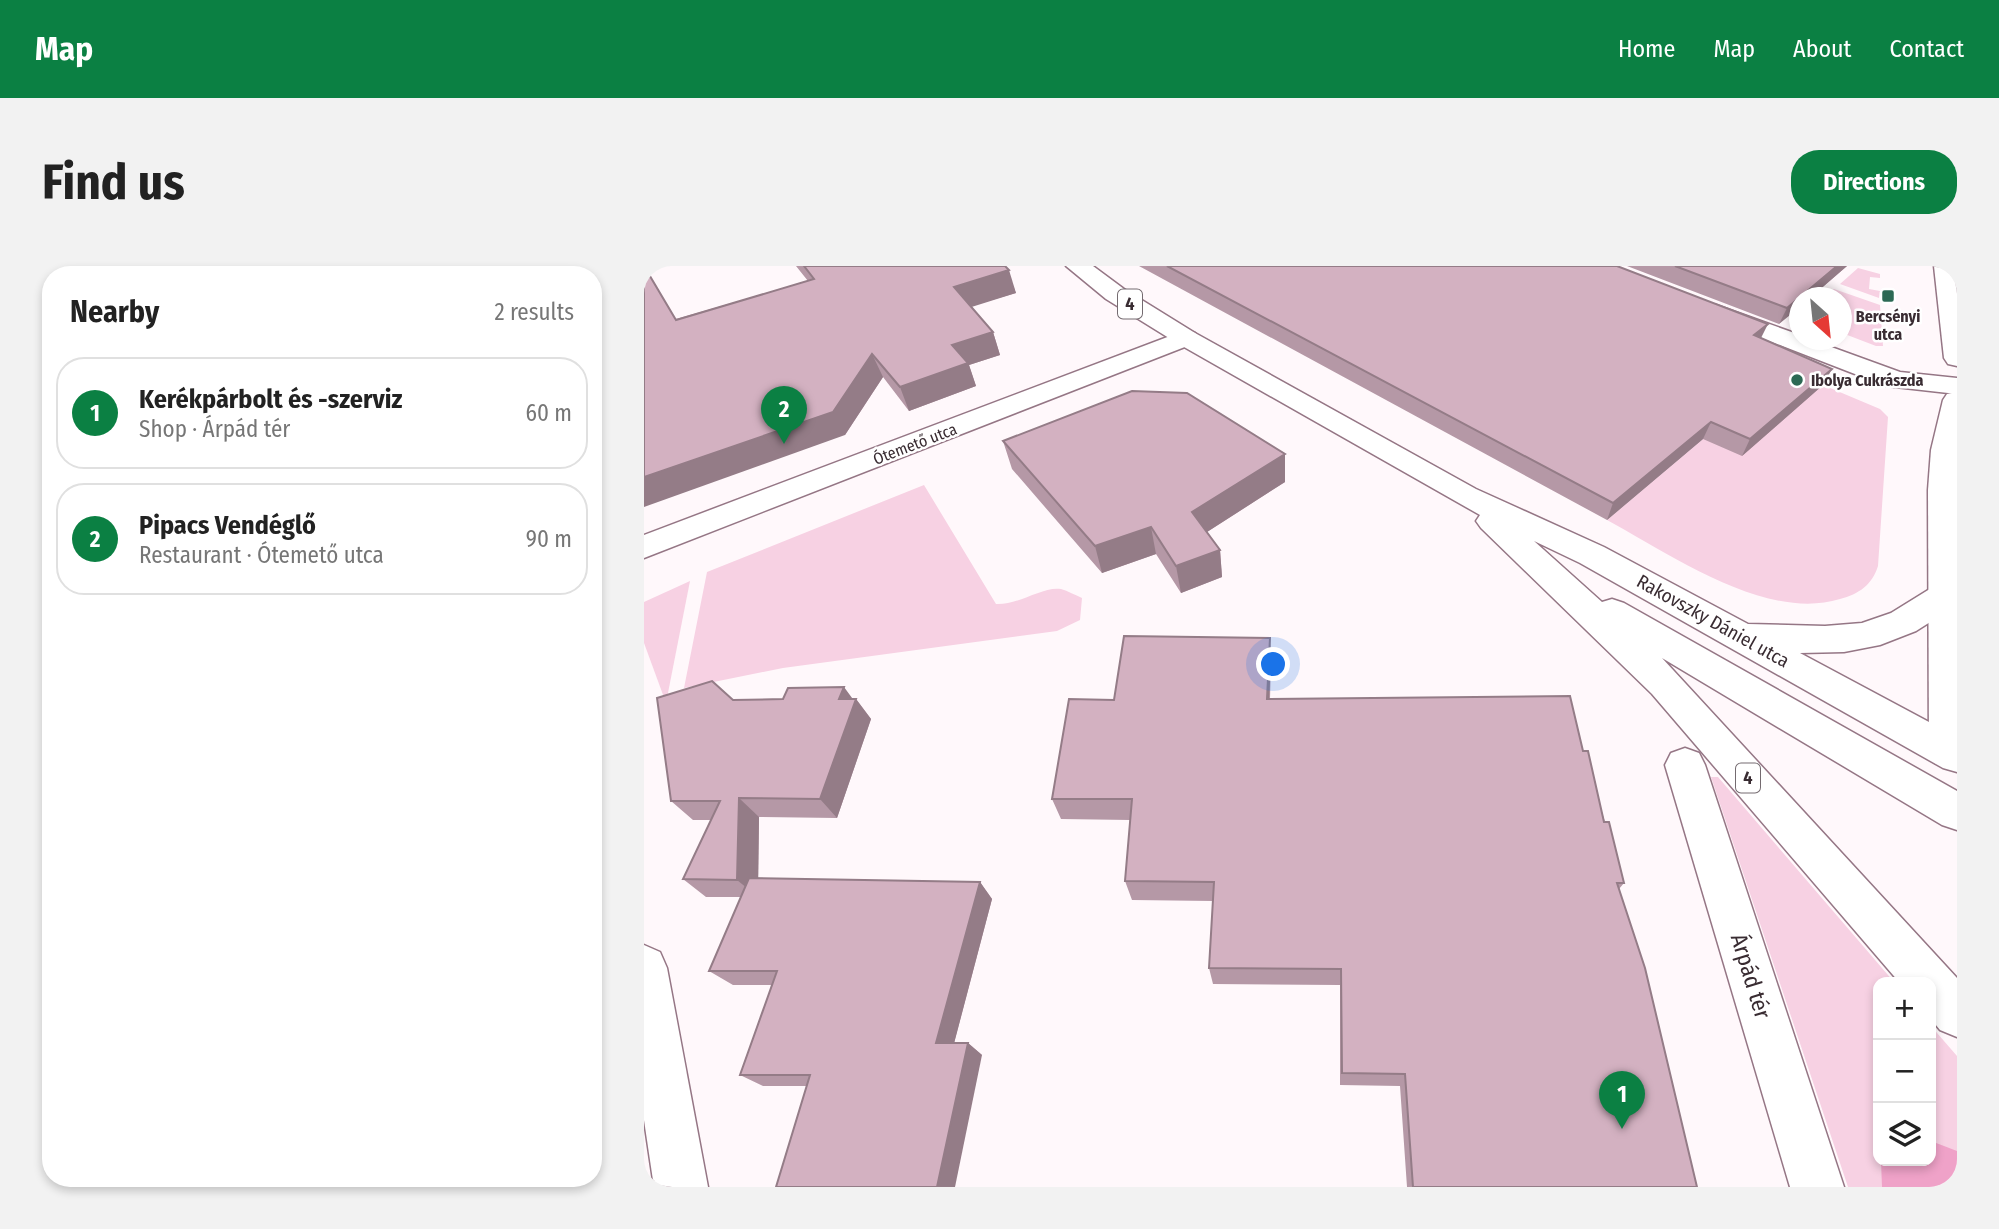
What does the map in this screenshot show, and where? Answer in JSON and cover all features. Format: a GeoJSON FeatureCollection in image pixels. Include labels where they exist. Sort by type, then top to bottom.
{"type":"FeatureCollection","features":[{"type":"Feature","properties":{"kind":"main road","name":"Rakovszky Dániel utca"},"geometry":{"type":"LineString","coordinates":[[1077,266],[1115,294],[1186,338],[1465,496],[1592,555],[1953,754]]}},
{"type":"Feature","properties":{"kind":"main road"},"geometry":{"type":"LineString","coordinates":[[1946,266],[1957,358]]}},
{"type":"Feature","properties":{"kind":"main road"},"geometry":{"type":"LineString","coordinates":[[1689,302],[1896,380],[1957,386]]}},
{"type":"Feature","properties":{"kind":"main road","name":"Ótemető utca"},"geometry":{"type":"LineString","coordinates":[[644,547],[1186,338]]}},
{"type":"Feature","properties":{"kind":"main road"},"geometry":{"type":"LineString","coordinates":[[1957,400],[1946,450],[1943,490],[1945,596],[1957,812]]}},
{"type":"Feature","properties":{"kind":"main road","name":"Rakovszky Dániel utca"},"geometry":{"type":"LineString","coordinates":[[1465,496],[1559,582]]}},
{"type":"Feature","properties":{"kind":"main road"},"geometry":{"type":"LineString","coordinates":[[1559,582],[1957,812]]}},
{"type":"Feature","properties":{"kind":"main road","name":"4"},"geometry":{"type":"LineString","coordinates":[[1559,582],[1665,684],[1925,977]]}},
{"type":"Feature","properties":{"kind":"main road"},"geometry":{"type":"LineString","coordinates":[[1744,637],[1826,639],[1876,632],[1897,625],[1945,596]]}},
{"type":"Feature","properties":{"kind":"main road","name":"Árpád tér"},"geometry":{"type":"LineString","coordinates":[[1685,765],[1816,1187]]}},
{"type":"Feature","properties":{"kind":"main road"},"geometry":{"type":"LineString","coordinates":[[644,968],[681,1187]]}},
{"type":"Feature","properties":{"kind":"main road","name":"4"},"geometry":{"type":"LineString","coordinates":[[1936,990],[1957,1013]]}},
{"type":"Feature","properties":{"kind":"shaded area"},"geometry":{"type":"Polygon","coordinates":[[[1858,268],[1880,274],[1880,278],[1870,277],[1869,289],[1880,291],[1879,298],[1852,287],[1840,284],[1858,268]]]}},
{"type":"Feature","properties":{"kind":"shaded area"},"geometry":{"type":"Polygon","coordinates":[[[1852,295],[1880,305],[1883,346],[1852,337],[1852,295]]]}},
{"type":"Feature","properties":{"kind":"shaded area"},"geometry":{"type":"Polygon","coordinates":[[[1823,385],[1880,409],[1888,417],[1878,566],[1872,578],[1859,591],[1840,599],[1811,604],[1781,601],[1750,593],[1689,566],[1607,520],[1703,439],[1823,385]]]}},
{"type":"Feature","properties":{"kind":"shaded area"},"geometry":{"type":"Polygon","coordinates":[[[924,485],[996,604],[1013,602],[1046,590],[1061,589],[1082,598],[1080,620],[1057,631],[783,668],[684,688],[707,572],[924,485]]]}},
{"type":"Feature","properties":{"kind":"shaded area"},"geometry":{"type":"Polygon","coordinates":[[[690,581],[666,703],[644,643],[644,602],[690,581]]]}},
{"type":"Feature","properties":{"kind":"shaded area"},"geometry":{"type":"Polygon","coordinates":[[[1711,777],[1718,777],[1890,977],[1873,977],[1873,1166],[1936,1166],[1936,1032],[1957,1056],[1957,1187],[1848,1187],[1711,777]]]}},
{"type":"Feature","properties":{"kind":"shaded area"},"geometry":{"type":"Polygon","coordinates":[[[1936,1143],[1957,1151],[1957,1187],[1882,1187],[1881,1166],[1936,1166],[1936,1143]]]}},
{"type":"Feature","properties":{"kind":"building"},"geometry":{"type":"Polygon","coordinates":[[[644,266],[676,320],[814,279],[804,266],[1005,266],[1009,270],[954,287],[993,332],[952,345],[968,363],[900,387],[872,354],[833,412],[644,477],[644,266]]]}},
{"type":"Feature","properties":{"kind":"building"},"geometry":{"type":"Polygon","coordinates":[[[1167,266],[1617,266],[1768,324],[1754,335],[1832,369],[1750,439],[1711,422],[1613,503],[1167,266]]]}},
{"type":"Feature","properties":{"kind":"building"},"geometry":{"type":"Polygon","coordinates":[[[1675,266],[1837,266],[1812,287],[1789,287],[1787,308],[1675,266]]]}},
{"type":"Feature","properties":{"kind":"building"},"geometry":{"type":"Polygon","coordinates":[[[1132,391],[1187,393],[1285,454],[1192,512],[1220,550],[1176,566],[1151,527],[1095,546],[1003,441],[1132,391]]]}},
{"type":"Feature","properties":{"kind":"building"},"geometry":{"type":"Polygon","coordinates":[[[1124,636],[1270,638],[1267,699],[1570,696],[1583,751],[1588,751],[1604,822],[1609,822],[1624,883],[1617,883],[1645,968],[1697,1187],[1413,1187],[1405,1074],[1342,1073],[1341,969],[1209,968],[1214,882],[1125,881],[1132,799],[1052,799],[1069,699],[1114,700],[1124,636]]]}},
{"type":"Feature","properties":{"kind":"building"},"geometry":{"type":"Polygon","coordinates":[[[712,681],[733,700],[783,699],[788,688],[844,687],[839,699],[856,699],[820,799],[739,798],[737,880],[683,879],[720,801],[671,801],[657,698],[712,681]]]}},
{"type":"Feature","properties":{"kind":"building"},"geometry":{"type":"Polygon","coordinates":[[[749,878],[980,882],[936,1043],[968,1043],[937,1187],[776,1187],[810,1075],[740,1075],[777,971],[709,971],[749,878]]]}},
{"type":"Feature","properties":{"kind":"place","name":"Bercsényi utca"},"geometry":{"type":"Point","coordinates":[1888,296]}},
{"type":"Feature","properties":{"kind":"place","name":"Ibolya Cukrászda"},"geometry":{"type":"Point","coordinates":[1797,380]}},
{"type":"Feature","properties":{"kind":"place","name":"Pipacs Vendéglő"},"geometry":{"type":"Point","coordinates":[784,444]}},
{"type":"Feature","properties":{"kind":"place","name":"Kerékpárbolt és -szerviz"},"geometry":{"type":"Point","coordinates":[1622,1129]}}]}
